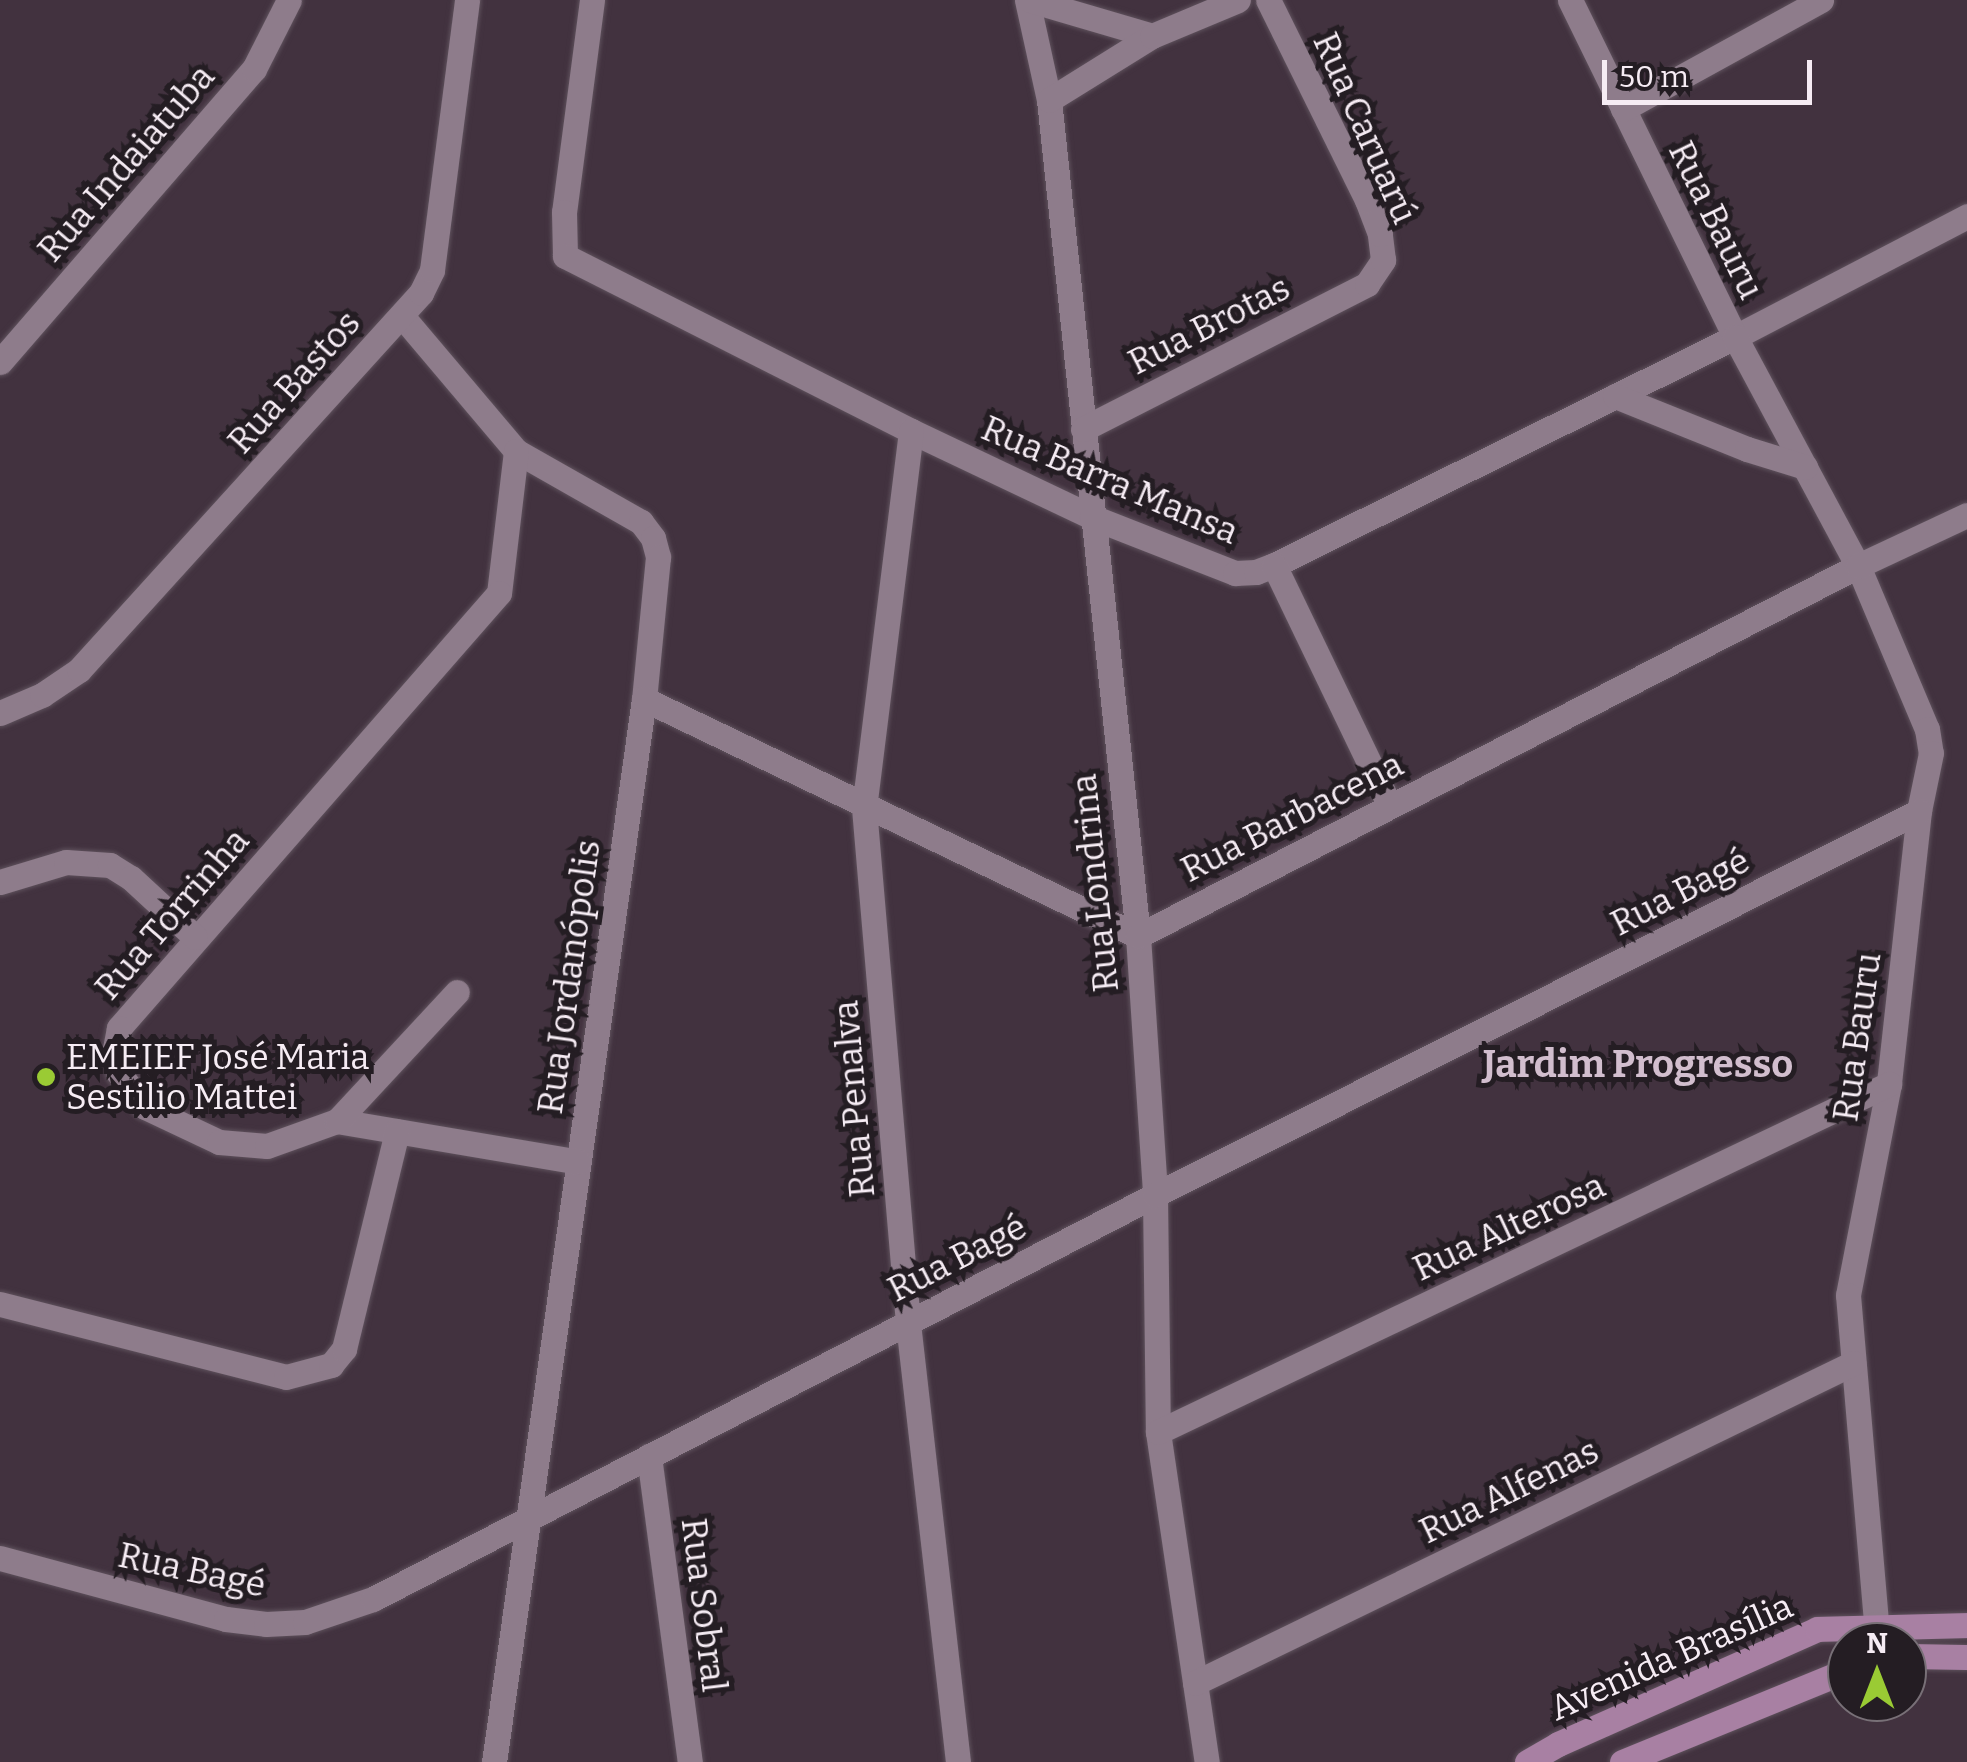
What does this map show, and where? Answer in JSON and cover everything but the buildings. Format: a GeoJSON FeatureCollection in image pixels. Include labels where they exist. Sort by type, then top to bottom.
{"type":"FeatureCollection","features":[{"type":"Feature","properties":{"kind":"main road","name":"Avenida Brasília"},"geometry":{"type":"LineString","coordinates":[[1927,1629],[1967,1625]]}},
{"type":"Feature","properties":{"kind":"main road","name":"Avenida Brasília"},"geometry":{"type":"LineString","coordinates":[[1527,1762],[1574,1736],[1817,1630],[1827,1630]]}},
{"type":"Feature","properties":{"kind":"main road"},"geometry":{"type":"LineString","coordinates":[[1927,1657],[1967,1658]]}},
{"type":"Feature","properties":{"kind":"main road"},"geometry":{"type":"LineString","coordinates":[[1622,1762],[1665,1741],[1827,1678]]}},
{"type":"Feature","properties":{"kind":"street","name":"Rua Indaiatuba"},"geometry":{"type":"LineString","coordinates":[[0,362],[254,70],[289,0]]}},
{"type":"Feature","properties":{"kind":"street","name":"Rua Bastos"},"geometry":{"type":"LineString","coordinates":[[0,713],[42,696],[79,670],[402,316],[432,270],[467,0]]}},
{"type":"Feature","properties":{"kind":"street","name":"Rua Barra Mansa"},"geometry":{"type":"LineString","coordinates":[[592,0],[562,222],[566,256],[911,431],[1092,517],[1209,567],[1235,573],[1256,572],[1274,565],[1735,338],[1967,216]]}},
{"type":"Feature","properties":{"kind":"street"},"geometry":{"type":"LineString","coordinates":[[1028,0],[1152,36]]}},
{"type":"Feature","properties":{"kind":"street","name":"Rua Londrina"},"geometry":{"type":"LineString","coordinates":[[1028,0],[1049,100],[1138,936],[1155,1195],[1158,1432],[1206,1762]]}},
{"type":"Feature","properties":{"kind":"street"},"geometry":{"type":"LineString","coordinates":[[1049,100],[1152,36],[1238,0]]}},
{"type":"Feature","properties":{"kind":"street","name":"Rua Caruarú"},"geometry":{"type":"LineString","coordinates":[[1268,0],[1380,234],[1383,260],[1367,284]]}},
{"type":"Feature","properties":{"kind":"street","name":"Rua Bauru"},"geometry":{"type":"LineString","coordinates":[[1570,0],[1735,338],[1858,566],[1927,729],[1932,753],[1919,810],[1889,1084],[1848,1295],[1878,1622]]}},
{"type":"Feature","properties":{"kind":"street"},"geometry":{"type":"LineString","coordinates":[[1623,109],[1821,0]]}},
{"type":"Feature","properties":{"kind":"street","name":"Rua Brotas"},"geometry":{"type":"LineString","coordinates":[[1082,429],[1367,284]]}},
{"type":"Feature","properties":{"kind":"street","name":"Rua Jordanópolis"},"geometry":{"type":"LineString","coordinates":[[402,316],[516,451],[641,522],[653,538],[658,557],[644,699],[494,1762]]}},
{"type":"Feature","properties":{"kind":"street"},"geometry":{"type":"LineString","coordinates":[[1615,396],[1729,442],[1805,467]]}},
{"type":"Feature","properties":{"kind":"street","name":"Rua Penalva"},"geometry":{"type":"LineString","coordinates":[[911,431],[864,808],[908,1324],[958,1762]]}},
{"type":"Feature","properties":{"kind":"street","name":"Rua Torrinha"},"geometry":{"type":"LineString","coordinates":[[516,451],[500,593],[118,1028],[118,1072],[128,1090],[145,1107],[174,1124],[230,1144],[267,1146],[336,1121],[579,1162]]}},
{"type":"Feature","properties":{"kind":"street","name":"Rua Barbacena"},"geometry":{"type":"LineString","coordinates":[[1138,936],[1858,566],[1967,515]]}},
{"type":"Feature","properties":{"kind":"street"},"geometry":{"type":"LineString","coordinates":[[1274,565],[1390,806]]}},
{"type":"Feature","properties":{"kind":"street"},"geometry":{"type":"LineString","coordinates":[[644,699],[864,808],[1138,936]]}},
{"type":"Feature","properties":{"kind":"street","name":"Rua Bagé"},"geometry":{"type":"LineString","coordinates":[[0,1558],[226,1619],[305,1622],[373,1599],[1155,1195],[1919,810]]}},
{"type":"Feature","properties":{"kind":"street"},"geometry":{"type":"LineString","coordinates":[[0,882],[66,862],[110,865],[132,878],[195,938]]}},
{"type":"Feature","properties":{"kind":"street"},"geometry":{"type":"LineString","coordinates":[[336,1121],[457,992]]}},
{"type":"Feature","properties":{"kind":"street","name":"Rua Alterosa"},"geometry":{"type":"LineString","coordinates":[[1158,1432],[1889,1084]]}},
{"type":"Feature","properties":{"kind":"street"},"geometry":{"type":"LineString","coordinates":[[0,1304],[286,1377],[330,1365],[344,1349],[397,1131]]}},
{"type":"Feature","properties":{"kind":"street","name":"Rua Alfenas"},"geometry":{"type":"LineString","coordinates":[[1196,1683],[1852,1363]]}},
{"type":"Feature","properties":{"kind":"street","name":"Rua Sobral"},"geometry":{"type":"LineString","coordinates":[[650,1456],[690,1762]]}},
{"type":"Feature","properties":{"kind":"place","name":"EMEIEF José Maria Sestilio Mattei"},"geometry":{"type":"Point","coordinates":[46,1077]}},
{"type":"Feature","properties":{"kind":"district","name":"Jardim Progresso"},"geometry":{"type":"Point","coordinates":[1638,1065]}}]}
